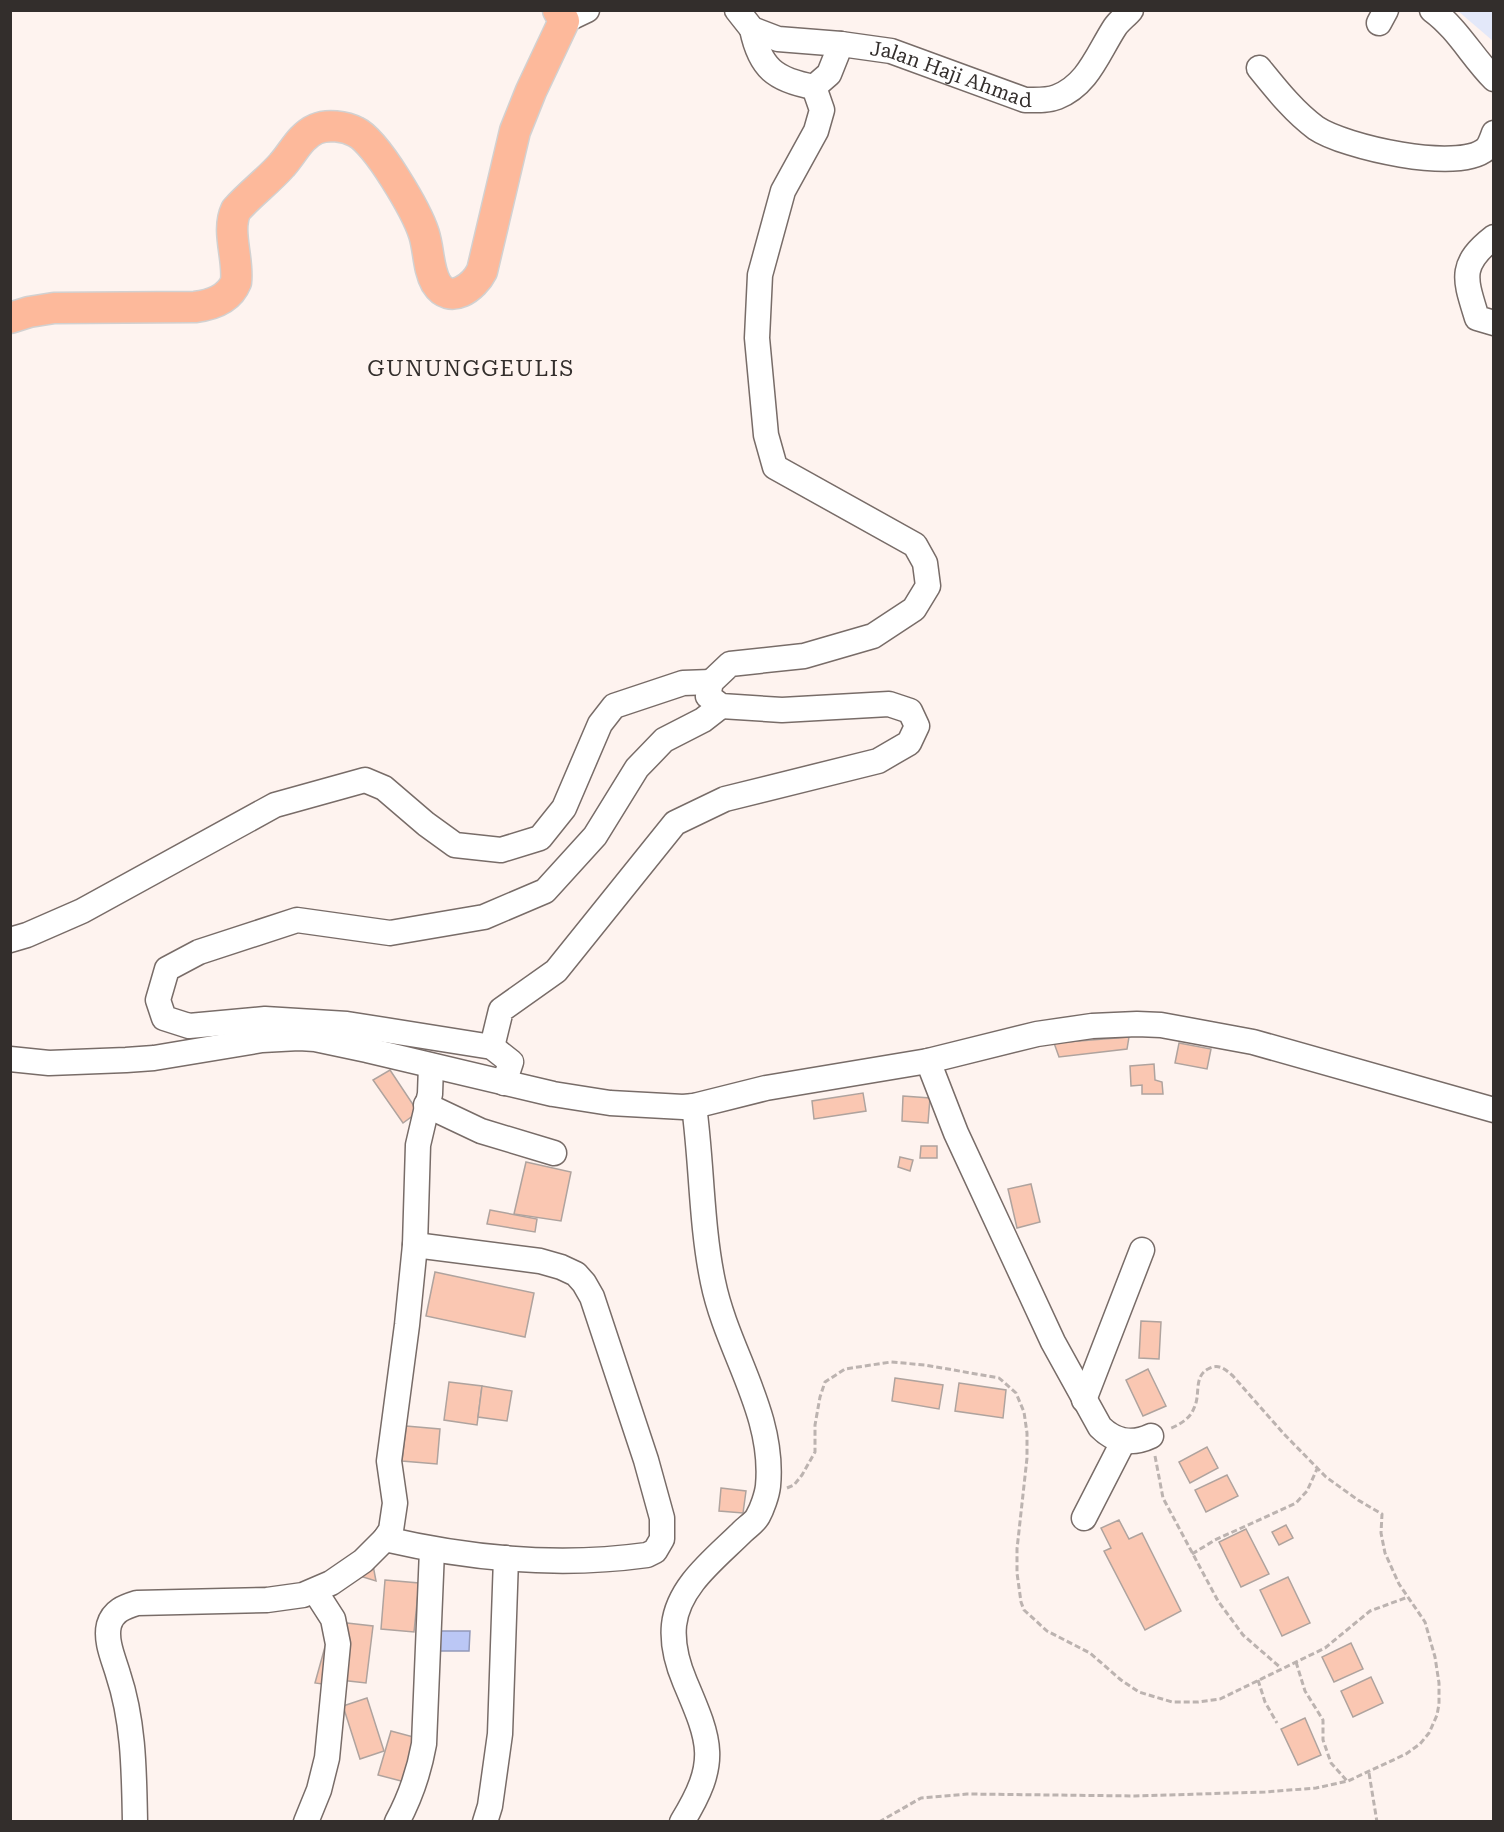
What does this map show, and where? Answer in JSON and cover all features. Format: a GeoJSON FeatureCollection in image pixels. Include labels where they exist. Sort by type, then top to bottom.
{"type":"FeatureCollection","features":[{"type":"Feature","properties":{"kind":"main road"},"geometry":{"type":"LineString","coordinates":[[10,318],[54,308],[210,305],[234,288],[236,282],[233,216],[236,210],[284,164],[300,141],[314,130],[329,126],[357,132],[375,150],[416,212],[436,285],[453,294],[465,291],[477,281],[482,272],[515,131],[531,91],[570,14]]}},
{"type":"Feature","properties":{"kind":"street","name":"Jalan Haji Ahmad"},"geometry":{"type":"LineString","coordinates":[[745,20],[778,39],[891,51],[1025,100],[1047,100],[1057,97],[1079,83],[1088,74],[1117,25],[1131,10]]}},
{"type":"Feature","properties":{"kind":"street"},"geometry":{"type":"LineString","coordinates":[[1432,10],[1442,17],[1491,73]]}},
{"type":"Feature","properties":{"kind":"street"},"geometry":{"type":"LineString","coordinates":[[745,20],[756,48],[774,72],[791,83],[814,87]]}},
{"type":"Feature","properties":{"kind":"street"},"geometry":{"type":"LineString","coordinates":[[814,87],[829,74],[842,44]]}},
{"type":"Feature","properties":{"kind":"street"},"geometry":{"type":"LineString","coordinates":[[1258,68],[1287,101],[1318,129],[1334,137],[1362,145],[1421,159],[1460,158],[1474,155],[1487,148],[1494,133]]}},
{"type":"Feature","properties":{"kind":"street"},"geometry":{"type":"LineString","coordinates":[[492,1047],[501,1010],[556,971],[675,823],[725,800],[878,761],[909,743],[917,726],[910,711],[889,704],[782,710],[721,706],[708,696],[711,682],[730,664],[804,656],[873,636],[914,609],[928,586],[925,563],[915,545],[776,467],[766,435],[757,338],[760,275],[783,191],[816,131],[822,110],[814,87]]}},
{"type":"Feature","properties":{"kind":"street"},"geometry":{"type":"LineString","coordinates":[[1494,237],[1470,261],[1465,278],[1477,318],[1494,323]]}},
{"type":"Feature","properties":{"kind":"street"},"geometry":{"type":"LineString","coordinates":[[10,940],[82,911],[275,805],[365,780],[384,788],[455,845],[501,850],[540,838],[564,808],[600,724],[614,706],[683,683],[711,682]]}},
{"type":"Feature","properties":{"kind":"street"},"geometry":{"type":"LineString","coordinates":[[504,1083],[511,1062],[492,1047],[347,1024],[265,1019],[189,1026],[164,1018],[158,1000],[167,969],[199,952],[297,920],[390,933],[484,917],[545,891],[595,837],[637,768],[664,740],[703,720],[721,706]]}},
{"type":"Feature","properties":{"kind":"street"},"geometry":{"type":"LineString","coordinates":[[10,1059],[49,1063],[126,1060],[154,1058],[272,1039],[315,1039],[553,1094],[610,1103],[694,1106],[766,1088],[928,1061],[1064,1029],[1137,1024],[1161,1025],[1253,1042],[1494,1110]]}},
{"type":"Feature","properties":{"kind":"street"},"geometry":{"type":"LineString","coordinates":[[928,1061],[961,1144],[1053,1342],[1100,1427],[1108,1435],[1124,1442],[1143,1440],[1151,1436]]}},
{"type":"Feature","properties":{"kind":"street"},"geometry":{"type":"LineString","coordinates":[[135,1821],[133,1748],[129,1713],[108,1639],[109,1626],[114,1615],[123,1608],[137,1603],[267,1600],[315,1591],[363,1561],[385,1539],[390,1530],[394,1510],[394,1490],[389,1461],[415,1245],[418,1145],[430,1094],[430,1066]]}},
{"type":"Feature","properties":{"kind":"street"},"geometry":{"type":"LineString","coordinates":[[426,1105],[488,1134],[554,1153]]}},
{"type":"Feature","properties":{"kind":"street"},"geometry":{"type":"LineString","coordinates":[[682,1821],[702,1786],[706,1773],[708,1748],[699,1713],[674,1651],[674,1623],[677,1608],[695,1579],[758,1517],[768,1487],[767,1458],[761,1419],[713,1284],[694,1106]]}},
{"type":"Feature","properties":{"kind":"street"},"geometry":{"type":"LineString","coordinates":[[385,1539],[432,1550],[506,1558],[572,1559],[647,1555],[655,1551],[662,1539],[662,1518],[652,1478],[592,1297],[585,1283],[576,1274],[561,1267],[540,1262],[415,1245]]}},
{"type":"Feature","properties":{"kind":"street"},"geometry":{"type":"LineString","coordinates":[[1084,1400],[1142,1250]]}},
{"type":"Feature","properties":{"kind":"street"},"geometry":{"type":"LineString","coordinates":[[1084,1518],[1124,1442]]}},
{"type":"Feature","properties":{"kind":"street"},"geometry":{"type":"LineString","coordinates":[[397,1821],[410,1798],[424,1744],[432,1550]]}},
{"type":"Feature","properties":{"kind":"street"},"geometry":{"type":"LineString","coordinates":[[484,1821],[490,1806],[500,1734],[506,1558]]}},
{"type":"Feature","properties":{"kind":"street"},"geometry":{"type":"LineString","coordinates":[[306,1821],[319,1790],[327,1758],[338,1644],[333,1619],[315,1591]]}},
{"type":"Feature","properties":{"kind":"path"},"geometry":{"type":"LineString","coordinates":[[768,1487],[782,1490],[794,1485],[809,1465],[815,1452],[815,1425],[825,1382],[845,1370],[891,1362],[925,1365],[999,1378],[1016,1393],[1024,1412],[1027,1433],[1027,1458],[1018,1534],[1017,1573],[1021,1602],[1030,1618],[1047,1631],[1090,1653],[1129,1686],[1159,1699],[1187,1702],[1212,1701],[1332,1643],[1370,1611],[1408,1597]]}},
{"type":"Feature","properties":{"kind":"path"},"geometry":{"type":"LineString","coordinates":[[879,1821],[921,1798],[967,1794],[1135,1796],[1316,1788],[1348,1781],[1369,1773],[1406,1754],[1420,1744],[1429,1732],[1437,1715],[1439,1704],[1435,1657],[1425,1622],[1398,1584],[1385,1553],[1381,1533],[1382,1514],[1358,1500],[1317,1469],[1233,1376],[1218,1366],[1206,1370],[1199,1377],[1196,1405],[1191,1414],[1174,1427],[1151,1436],[1163,1498],[1228,1617],[1254,1646],[1281,1668]]}},
{"type":"Feature","properties":{"kind":"path"},"geometry":{"type":"LineString","coordinates":[[1192,1554],[1215,1540],[1296,1503],[1307,1491],[1317,1469]]}},
{"type":"Feature","properties":{"kind":"path"},"geometry":{"type":"LineString","coordinates":[[1296,1662],[1305,1691],[1323,1720],[1323,1740],[1331,1763],[1348,1781]]}},
{"type":"Feature","properties":{"kind":"path"},"geometry":{"type":"LineString","coordinates":[[1258,1680],[1264,1702],[1277,1723]]}},
{"type":"Feature","properties":{"kind":"path"},"geometry":{"type":"LineString","coordinates":[[1369,1773],[1377,1821]]}},
{"type":"Feature","properties":{"kind":"shaded area"},"geometry":{"type":"Polygon","coordinates":[[[1458,11],[1493,11],[1493,41],[1458,11]]]}},
{"type":"Feature","properties":{"kind":"water"},"geometry":{"type":"Polygon","coordinates":[[[433,1631],[470,1631],[469,1651],[433,1651],[433,1631]]]}},
{"type":"Feature","properties":{"kind":"building"},"geometry":{"type":"Polygon","coordinates":[[[1129,1037],[1127,1049],[1059,1057],[1054,1043],[1129,1037]]]}},
{"type":"Feature","properties":{"kind":"building"},"geometry":{"type":"Polygon","coordinates":[[[1179,1043],[1211,1049],[1207,1069],[1175,1063],[1179,1043]]]}},
{"type":"Feature","properties":{"kind":"building"},"geometry":{"type":"Polygon","coordinates":[[[1154,1064],[1155,1080],[1162,1082],[1163,1094],[1142,1094],[1142,1085],[1131,1086],[1130,1066],[1154,1064]]]}},
{"type":"Feature","properties":{"kind":"building"},"geometry":{"type":"Polygon","coordinates":[[[390,1070],[418,1112],[403,1123],[373,1080],[390,1070]]]}},
{"type":"Feature","properties":{"kind":"building"},"geometry":{"type":"Polygon","coordinates":[[[863,1093],[866,1111],[814,1119],[812,1101],[863,1093]]]}},
{"type":"Feature","properties":{"kind":"building"},"geometry":{"type":"Polygon","coordinates":[[[903,1096],[930,1098],[928,1123],[902,1121],[903,1096]]]}},
{"type":"Feature","properties":{"kind":"building"},"geometry":{"type":"Polygon","coordinates":[[[921,1146],[937,1146],[937,1158],[920,1158],[921,1146]]]}},
{"type":"Feature","properties":{"kind":"building"},"geometry":{"type":"Polygon","coordinates":[[[900,1157],[913,1160],[910,1171],[898,1167],[900,1157]]]}},
{"type":"Feature","properties":{"kind":"building"},"geometry":{"type":"Polygon","coordinates":[[[526,1162],[571,1172],[561,1221],[514,1214],[526,1162]]]}},
{"type":"Feature","properties":{"kind":"building"},"geometry":{"type":"Polygon","coordinates":[[[1031,1184],[1040,1222],[1017,1228],[1008,1189],[1031,1184]]]}},
{"type":"Feature","properties":{"kind":"building"},"geometry":{"type":"Polygon","coordinates":[[[490,1210],[537,1219],[535,1232],[487,1224],[490,1210]]]}},
{"type":"Feature","properties":{"kind":"building"},"geometry":{"type":"Polygon","coordinates":[[[435,1272],[534,1293],[525,1337],[426,1316],[435,1272]]]}},
{"type":"Feature","properties":{"kind":"building"},"geometry":{"type":"Polygon","coordinates":[[[1141,1321],[1161,1322],[1159,1359],[1139,1358],[1141,1321]]]}},
{"type":"Feature","properties":{"kind":"building"},"geometry":{"type":"Polygon","coordinates":[[[1148,1369],[1166,1406],[1143,1416],[1126,1380],[1148,1369]]]}},
{"type":"Feature","properties":{"kind":"building"},"geometry":{"type":"Polygon","coordinates":[[[895,1378],[943,1385],[939,1409],[892,1401],[895,1378]]]}},
{"type":"Feature","properties":{"kind":"building"},"geometry":{"type":"Polygon","coordinates":[[[449,1382],[482,1386],[477,1425],[444,1420],[449,1382]]]}},
{"type":"Feature","properties":{"kind":"building"},"geometry":{"type":"Polygon","coordinates":[[[959,1383],[1006,1390],[1003,1418],[955,1411],[959,1383]]]}},
{"type":"Feature","properties":{"kind":"building"},"geometry":{"type":"Polygon","coordinates":[[[482,1386],[512,1391],[507,1421],[478,1417],[482,1386]]]}},
{"type":"Feature","properties":{"kind":"building"},"geometry":{"type":"Polygon","coordinates":[[[406,1426],[440,1429],[437,1464],[402,1461],[406,1426]]]}},
{"type":"Feature","properties":{"kind":"building"},"geometry":{"type":"Polygon","coordinates":[[[1207,1447],[1218,1468],[1190,1483],[1179,1462],[1207,1447]]]}},
{"type":"Feature","properties":{"kind":"building"},"geometry":{"type":"Polygon","coordinates":[[[1227,1475],[1238,1496],[1206,1512],[1195,1490],[1227,1475]]]}},
{"type":"Feature","properties":{"kind":"building"},"geometry":{"type":"Polygon","coordinates":[[[721,1488],[746,1491],[743,1513],[719,1511],[721,1488]]]}},
{"type":"Feature","properties":{"kind":"building"},"geometry":{"type":"Polygon","coordinates":[[[1119,1520],[1129,1539],[1142,1533],[1181,1611],[1145,1630],[1104,1551],[1111,1548],[1101,1528],[1119,1520]]]}},
{"type":"Feature","properties":{"kind":"building"},"geometry":{"type":"Polygon","coordinates":[[[1286,1525],[1293,1538],[1279,1545],[1272,1532],[1286,1525]]]}},
{"type":"Feature","properties":{"kind":"building"},"geometry":{"type":"Polygon","coordinates":[[[1246,1529],[1269,1574],[1241,1587],[1219,1542],[1246,1529]]]}},
{"type":"Feature","properties":{"kind":"building"},"geometry":{"type":"Polygon","coordinates":[[[372,1560],[376,1581],[353,1574],[372,1560]]]}},
{"type":"Feature","properties":{"kind":"building"},"geometry":{"type":"Polygon","coordinates":[[[1288,1577],[1310,1623],[1282,1636],[1260,1590],[1288,1577]]]}},
{"type":"Feature","properties":{"kind":"building"},"geometry":{"type":"Polygon","coordinates":[[[385,1580],[419,1583],[414,1632],[381,1629],[385,1580]]]}},
{"type":"Feature","properties":{"kind":"building"},"geometry":{"type":"Polygon","coordinates":[[[347,1623],[373,1626],[366,1683],[340,1680],[347,1623]]]}},
{"type":"Feature","properties":{"kind":"building"},"geometry":{"type":"Polygon","coordinates":[[[326,1643],[337,1644],[329,1685],[315,1683],[326,1643]]]}},
{"type":"Feature","properties":{"kind":"building"},"geometry":{"type":"Polygon","coordinates":[[[1351,1643],[1363,1669],[1334,1682],[1322,1657],[1351,1643]]]}},
{"type":"Feature","properties":{"kind":"building"},"geometry":{"type":"Polygon","coordinates":[[[1371,1677],[1383,1703],[1353,1717],[1341,1691],[1371,1677]]]}},
{"type":"Feature","properties":{"kind":"building"},"geometry":{"type":"Polygon","coordinates":[[[367,1698],[384,1751],[360,1759],[343,1706],[367,1698]]]}},
{"type":"Feature","properties":{"kind":"building"},"geometry":{"type":"Polygon","coordinates":[[[1305,1718],[1321,1755],[1298,1765],[1281,1729],[1305,1718]]]}},
{"type":"Feature","properties":{"kind":"building"},"geometry":{"type":"Polygon","coordinates":[[[391,1731],[421,1739],[409,1783],[378,1775],[391,1731]]]}},
{"type":"Feature","properties":{"kind":"district","name":"GUNUNGGEULIS"},"geometry":{"type":"Point","coordinates":[471,368]}}]}
